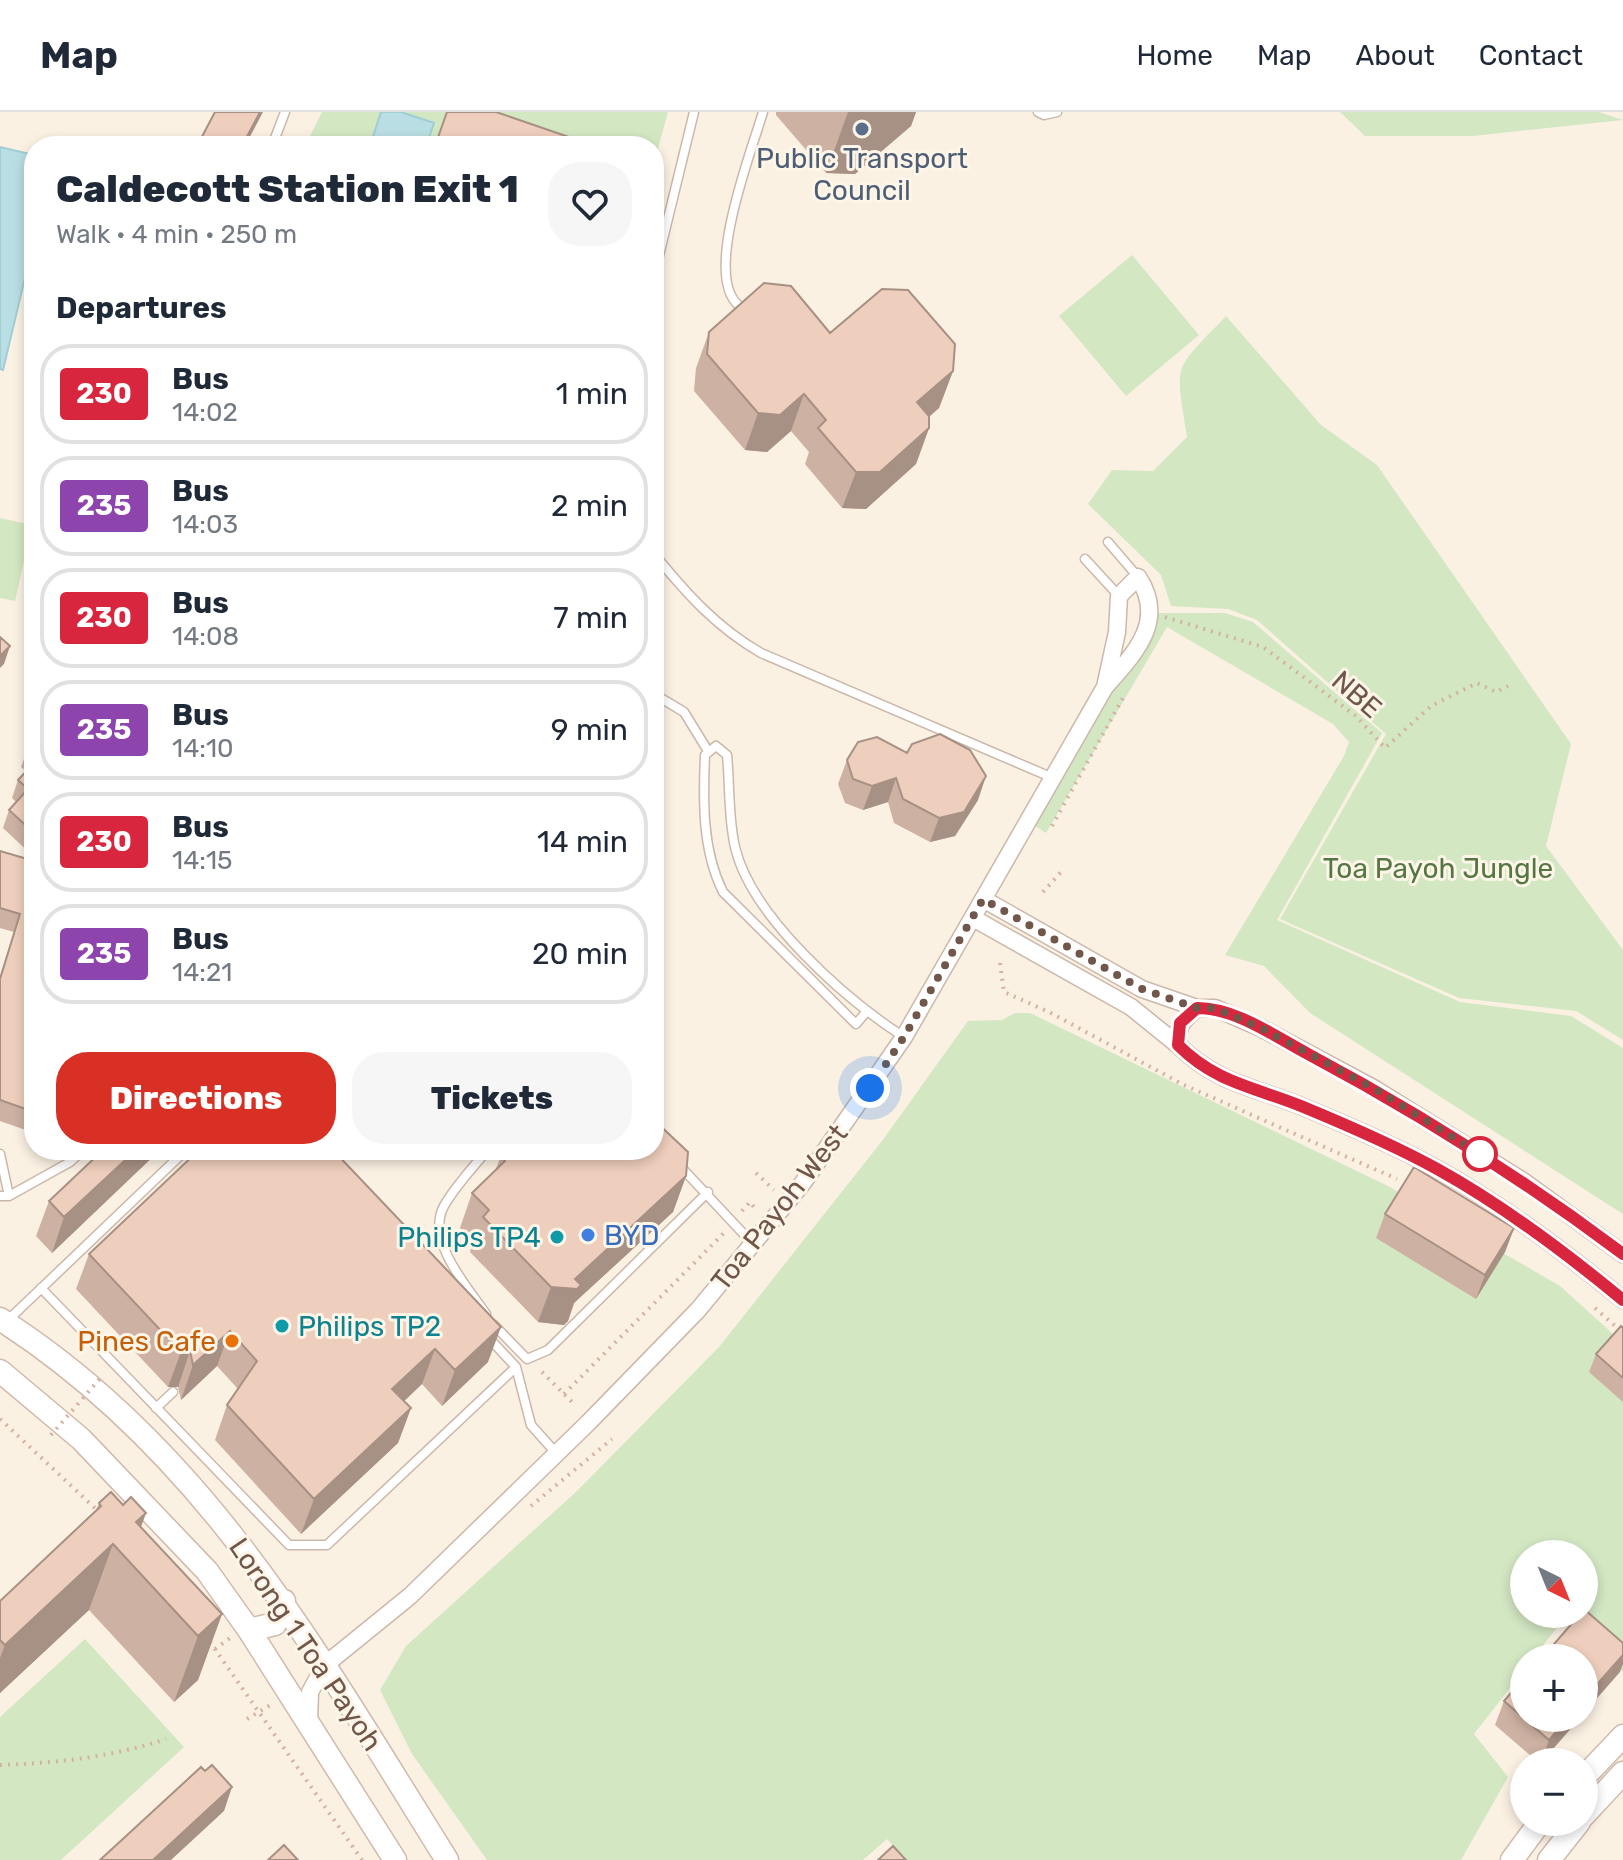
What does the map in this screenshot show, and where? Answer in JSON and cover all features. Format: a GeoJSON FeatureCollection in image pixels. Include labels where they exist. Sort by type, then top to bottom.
{"type":"FeatureCollection","features":[{"type":"Feature","properties":{"kind":"main road","name":"Lorong 1 Toa Payoh"},"geometry":{"type":"LineString","coordinates":[[3,1320],[77,1374],[180,1474],[232,1533],[284,1601],[447,1860]]}},
{"type":"Feature","properties":{"kind":"main road","name":"Lorong 1 Toa Payoh"},"geometry":{"type":"LineString","coordinates":[[0,1371],[56,1416],[207,1571],[309,1722],[395,1860]]}},
{"type":"Feature","properties":{"kind":"main road"},"geometry":{"type":"LineString","coordinates":[[249,1630],[265,1629],[275,1624],[284,1601]]}},
{"type":"Feature","properties":{"kind":"main road"},"geometry":{"type":"LineString","coordinates":[[1598,1762],[1623,1736]]}},
{"type":"Feature","properties":{"kind":"main road"},"geometry":{"type":"LineString","coordinates":[[1598,1800],[1623,1773]]}},
{"type":"Feature","properties":{"kind":"main road"},"geometry":{"type":"LineString","coordinates":[[1512,1860],[1530,1836]]}},
{"type":"Feature","properties":{"kind":"main road"},"geometry":{"type":"LineString","coordinates":[[1549,1860],[1568,1836]]}},
{"type":"Feature","properties":{"kind":"street"},"geometry":{"type":"LineString","coordinates":[[1119,596],[1138,577]]}},
{"type":"Feature","properties":{"kind":"street","name":"Toa Payoh West"},"geometry":{"type":"LineString","coordinates":[[325,1665],[351,1647],[410,1596],[698,1310],[810,1173],[904,1037],[1105,687],[1134,654],[1145,633],[1152,606],[1150,595],[1138,577]]}},
{"type":"Feature","properties":{"kind":"street","name":"Toa Payoh West"},"geometry":{"type":"LineString","coordinates":[[1105,687],[1117,632],[1119,596]]}},
{"type":"Feature","properties":{"kind":"street"},"geometry":{"type":"LineString","coordinates":[[983,899],[1142,989],[1197,1008],[1215,1008],[1261,1028],[1375,1089],[1523,1181],[1623,1254]]}},
{"type":"Feature","properties":{"kind":"street"},"geometry":{"type":"LineString","coordinates":[[973,918],[1131,1007],[1178,1045],[1198,1066],[1244,1088],[1299,1105],[1440,1171],[1569,1255],[1623,1300]]}},
{"type":"Feature","properties":{"kind":"street"},"geometry":{"type":"LineString","coordinates":[[1178,1045],[1180,1023],[1197,1008]]}},
{"type":"Feature","properties":{"kind":"street"},"geometry":{"type":"LineString","coordinates":[[342,1691],[343,1664],[351,1647]]}},
{"type":"Feature","properties":{"kind":"street"},"geometry":{"type":"LineString","coordinates":[[309,1722],[310,1692],[325,1665]]}},
{"type":"Feature","properties":{"kind":"lane"},"geometry":{"type":"LineString","coordinates":[[276,136],[285,112]]}},
{"type":"Feature","properties":{"kind":"lane"},"geometry":{"type":"LineString","coordinates":[[664,235],[694,112]]}},
{"type":"Feature","properties":{"kind":"lane"},"geometry":{"type":"LineString","coordinates":[[760,314],[735,303],[723,276],[732,217],[763,112]]}},
{"type":"Feature","properties":{"kind":"lane"},"geometry":{"type":"LineString","coordinates":[[1038,112],[1044,115],[1057,112]]}},
{"type":"Feature","properties":{"kind":"lane","name":"Toa Payoh West"},"geometry":{"type":"LineString","coordinates":[[1108,542],[1138,577]]}},
{"type":"Feature","properties":{"kind":"lane"},"geometry":{"type":"LineString","coordinates":[[1085,559],[1119,596]]}},
{"type":"Feature","properties":{"kind":"lane"},"geometry":{"type":"LineString","coordinates":[[664,566],[699,608],[728,635],[761,653],[1053,778]]}},
{"type":"Feature","properties":{"kind":"lane"},"geometry":{"type":"LineString","coordinates":[[664,700],[684,712],[708,751],[704,810],[707,845],[713,872],[723,892],[856,1024],[867,1011]]}},
{"type":"Feature","properties":{"kind":"lane"},"geometry":{"type":"LineString","coordinates":[[708,751],[720,747],[727,755],[735,846],[748,886],[770,916],[867,1011],[904,1037]]}},
{"type":"Feature","properties":{"kind":"lane"},"geometry":{"type":"LineString","coordinates":[[0,1154],[4,1196],[72,1160]]}},
{"type":"Feature","properties":{"kind":"lane"},"geometry":{"type":"LineString","coordinates":[[3,1320],[175,1160]]}},
{"type":"Feature","properties":{"kind":"lane"},"geometry":{"type":"LineString","coordinates":[[479,1160],[442,1208],[440,1237],[458,1273],[497,1329],[527,1359],[548,1350],[708,1192]]}},
{"type":"Feature","properties":{"kind":"lane"},"geometry":{"type":"LineString","coordinates":[[676,1161],[753,1244]]}},
{"type":"Feature","properties":{"kind":"lane"},"geometry":{"type":"LineString","coordinates":[[41,1288],[289,1545],[321,1547],[516,1367]]}},
{"type":"Feature","properties":{"kind":"lane"},"geometry":{"type":"LineString","coordinates":[[485,1334],[516,1367],[531,1425],[556,1453]]}},
{"type":"Feature","properties":{"kind":"lane"},"geometry":{"type":"LineString","coordinates":[[156,1408],[173,1392]]}},
{"type":"Feature","properties":{"kind":"path","name":"NBE"},"geometry":{"type":"LineString","coordinates":[[1165,617],[1263,647],[1356,716],[1385,748],[1431,706],[1477,683],[1496,692],[1508,686]]}},
{"type":"Feature","properties":{"kind":"path"},"geometry":{"type":"LineString","coordinates":[[1043,892],[1061,872]]}},
{"type":"Feature","properties":{"kind":"path"},"geometry":{"type":"LineString","coordinates":[[1000,963],[1004,992],[1049,1012],[1184,1085],[1397,1179]]}},
{"type":"Feature","properties":{"kind":"path"},"geometry":{"type":"LineString","coordinates":[[756,1173],[774,1190]]}},
{"type":"Feature","properties":{"kind":"path"},"geometry":{"type":"LineString","coordinates":[[564,1394],[709,1252],[733,1222]]}},
{"type":"Feature","properties":{"kind":"path"},"geometry":{"type":"LineString","coordinates":[[1595,1308],[1623,1333]]}},
{"type":"Feature","properties":{"kind":"path"},"geometry":{"type":"LineString","coordinates":[[542,1372],[575,1405]]}},
{"type":"Feature","properties":{"kind":"path"},"geometry":{"type":"LineString","coordinates":[[51,1435],[103,1375]]}},
{"type":"Feature","properties":{"kind":"path"},"geometry":{"type":"LineString","coordinates":[[0,1419],[99,1512]]}},
{"type":"Feature","properties":{"kind":"path"},"geometry":{"type":"LineString","coordinates":[[523,1514],[612,1439]]}},
{"type":"Feature","properties":{"kind":"path"},"geometry":{"type":"LineString","coordinates":[[206,1637],[362,1860]]}},
{"type":"Feature","properties":{"kind":"path"},"geometry":{"type":"LineString","coordinates":[[247,1719],[272,1704]]}},
{"type":"Feature","properties":{"kind":"path"},"geometry":{"type":"LineString","coordinates":[[0,1765],[105,1755],[166,1739]]}},
{"type":"Feature","properties":{"kind":"green space"},"geometry":{"type":"Polygon","coordinates":[[[322,112],[668,112],[661,136],[310,136],[322,112]]]}},
{"type":"Feature","properties":{"kind":"green space"},"geometry":{"type":"Polygon","coordinates":[[[1340,112],[1599,112],[1623,120],[1473,136],[1365,136],[1340,112]]]}},
{"type":"Feature","properties":{"kind":"green space"},"geometry":{"type":"Polygon","coordinates":[[[1132,255],[1199,335],[1126,396],[1059,316],[1132,255]]]}},
{"type":"Feature","properties":{"kind":"green space","name":"Toa Payoh Jungle"},"geometry":{"type":"Polygon","coordinates":[[[1226,316],[1321,425],[1377,465],[1571,744],[1546,846],[1623,950],[1623,1040],[1576,1011],[1459,998],[1280,919],[1386,734],[1257,620],[1228,609],[1171,606],[1161,575],[1088,504],[1112,470],[1153,471],[1187,437],[1180,394],[1182,369],[1195,348],[1226,316]]]}},
{"type":"Feature","properties":{"kind":"green space"},"geometry":{"type":"Polygon","coordinates":[[[0,518],[24,523],[24,561],[15,601],[0,598],[0,518]]]}},
{"type":"Feature","properties":{"kind":"green space"},"geometry":{"type":"Polygon","coordinates":[[[1156,613],[1225,613],[1253,622],[1382,733],[1277,920],[1460,1002],[1571,1016],[1623,1048],[1623,1214],[1310,1013],[1264,966],[1225,955],[1344,756],[1349,742],[1333,724],[1167,627],[1046,833],[1032,824],[1156,613]]]}},
{"type":"Feature","properties":{"kind":"green space"},"geometry":{"type":"Polygon","coordinates":[[[1015,1013],[1030,1013],[1388,1186],[1560,1286],[1623,1343],[1623,1672],[1580,1628],[1598,1628],[1598,1540],[1510,1540],[1510,1628],[1557,1628],[1544,1644],[1510,1644],[1510,1688],[1474,1734],[1508,1777],[1461,1860],[906,1860],[887,1839],[863,1860],[487,1860],[412,1754],[380,1690],[406,1646],[577,1491],[719,1347],[882,1141],[968,1021],[1002,1020],[1015,1013]]]}},
{"type":"Feature","properties":{"kind":"green space"},"geometry":{"type":"Polygon","coordinates":[[[85,1639],[184,1747],[61,1860],[0,1860],[0,1717],[85,1639]]]}},
{"type":"Feature","properties":{"kind":"water"},"geometry":{"type":"Polygon","coordinates":[[[381,112],[401,112],[434,123],[429,136],[373,136],[381,112]]]}},
{"type":"Feature","properties":{"kind":"water"},"geometry":{"type":"Polygon","coordinates":[[[0,147],[24,153],[24,282],[3,370],[0,369],[0,147]]]}},
{"type":"Feature","properties":{"kind":"building"},"geometry":{"type":"Polygon","coordinates":[[[215,112],[260,112],[247,136],[202,136],[215,112]]]}},
{"type":"Feature","properties":{"kind":"building"},"geometry":{"type":"Polygon","coordinates":[[[447,112],[496,112],[566,136],[439,136],[447,112]]]}},
{"type":"Feature","properties":{"kind":"building"},"geometry":{"type":"Polygon","coordinates":[[[764,283],[791,286],[830,333],[882,289],[908,290],[955,344],[953,371],[917,402],[929,416],[929,428],[880,472],[856,472],[818,428],[826,420],[804,394],[780,415],[758,413],[707,354],[709,332],[764,283]]]}},
{"type":"Feature","properties":{"kind":"building"},"geometry":{"type":"Polygon","coordinates":[[[0,637],[10,646],[0,656],[0,637]]]}},
{"type":"Feature","properties":{"kind":"building"},"geometry":{"type":"Polygon","coordinates":[[[940,734],[970,750],[986,776],[964,812],[939,818],[903,799],[896,778],[872,786],[853,779],[847,760],[858,742],[877,737],[907,753],[912,744],[940,734]]]}},
{"type":"Feature","properties":{"kind":"building"},"geometry":{"type":"Polygon","coordinates":[[[24,793],[24,824],[9,810],[24,793]]]}},
{"type":"Feature","properties":{"kind":"building"},"geometry":{"type":"Polygon","coordinates":[[[0,851],[24,858],[24,1108],[0,1100],[0,979],[20,914],[0,908],[0,851]]]}},
{"type":"Feature","properties":{"kind":"building","name":"Philips TP4"},"geometry":{"type":"Polygon","coordinates":[[[664,1129],[688,1152],[686,1176],[575,1279],[581,1285],[577,1289],[551,1287],[483,1217],[489,1210],[472,1193],[505,1161],[664,1160],[664,1129]]]}},
{"type":"Feature","properties":{"kind":"building"},"geometry":{"type":"Polygon","coordinates":[[[92,1160],[125,1160],[64,1217],[49,1201],[92,1160]]]}},
{"type":"Feature","properties":{"kind":"building","name":"Philips TP2"},"geometry":{"type":"Polygon","coordinates":[[[188,1160],[342,1160],[501,1327],[455,1370],[435,1349],[392,1389],[411,1408],[314,1499],[227,1405],[257,1361],[230,1331],[193,1365],[190,1351],[181,1352],[89,1254],[188,1160]]]}},
{"type":"Feature","properties":{"kind":"building"},"geometry":{"type":"Polygon","coordinates":[[[1414,1167],[1514,1228],[1485,1275],[1385,1214],[1414,1167]]]}},
{"type":"Feature","properties":{"kind":"building"},"geometry":{"type":"Polygon","coordinates":[[[1621,1326],[1623,1328],[1623,1378],[1596,1354],[1621,1326]]]}},
{"type":"Feature","properties":{"kind":"building"},"geometry":{"type":"Polygon","coordinates":[[[111,1492],[123,1505],[131,1497],[146,1513],[136,1522],[222,1614],[198,1636],[113,1544],[5,1645],[0,1640],[0,1601],[101,1506],[99,1503],[111,1492]]]}},
{"type":"Feature","properties":{"kind":"building"},"geometry":{"type":"Polygon","coordinates":[[[1598,1621],[1623,1643],[1623,1655],[1598,1683],[1598,1644],[1554,1644],[1568,1628],[1598,1628],[1598,1621]]]}},
{"type":"Feature","properties":{"kind":"building"},"geometry":{"type":"Polygon","coordinates":[[[1540,1732],[1556,1732],[1549,1740],[1540,1732]]]}},
{"type":"Feature","properties":{"kind":"building"},"geometry":{"type":"Polygon","coordinates":[[[212,1765],[232,1787],[153,1860],[100,1860],[201,1767],[205,1771],[212,1765]]]}},
{"type":"Feature","properties":{"kind":"building"},"geometry":{"type":"Polygon","coordinates":[[[284,1845],[298,1860],[268,1860],[284,1845]]]}},
{"type":"Feature","properties":{"kind":"building"},"geometry":{"type":"Polygon","coordinates":[[[893,1846],[906,1860],[878,1860],[893,1846]]]}},
{"type":"Feature","properties":{"kind":"bus line","name":"230"},"geometry":{"type":"LineString","coordinates":[[1623,1254],[1523,1181],[1483,1156],[1375,1089],[1261,1028],[1215,1008],[1197,1008],[1180,1023],[1178,1045],[1198,1066],[1244,1088],[1299,1105],[1440,1171],[1569,1255],[1623,1300]]}},
{"type":"Feature","properties":{"kind":"place","name":"Public Transport Council"},"geometry":{"type":"Point","coordinates":[862,129]}},
{"type":"Feature","properties":{"kind":"place","name":"BYD"},"geometry":{"type":"Point","coordinates":[588,1235]}},
{"type":"Feature","properties":{"kind":"place","name":"Philips TP4"},"geometry":{"type":"Point","coordinates":[557,1237]}},
{"type":"Feature","properties":{"kind":"place","name":"Philips TP2"},"geometry":{"type":"Point","coordinates":[282,1326]}},
{"type":"Feature","properties":{"kind":"place","name":"Pines Cafe"},"geometry":{"type":"Point","coordinates":[232,1341]}},
{"type":"Feature","properties":{"kind":"route"},"geometry":{"type":"LineString","coordinates":[[870,1088],[904,1037],[983,899],[1142,989],[1197,1008],[1215,1008],[1261,1028],[1375,1089],[1483,1156],[1480,1154]]}}]}
